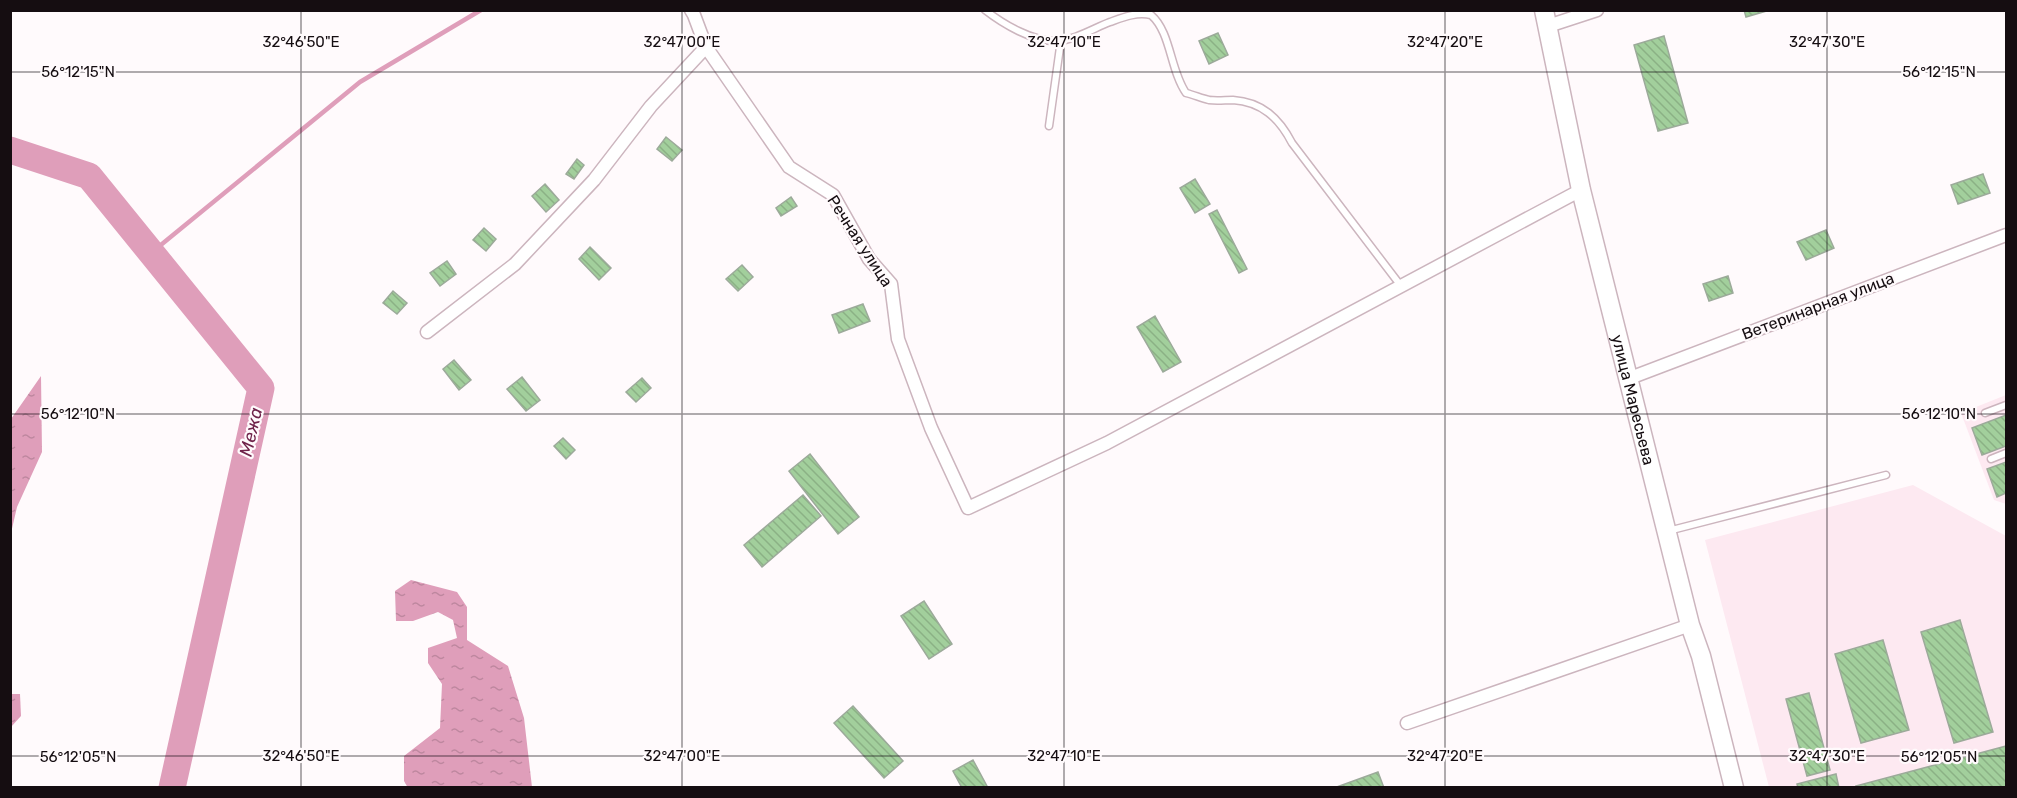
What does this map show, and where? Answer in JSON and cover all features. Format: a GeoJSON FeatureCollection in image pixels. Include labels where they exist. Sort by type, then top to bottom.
{"type":"FeatureCollection","features":[{"type":"Feature","properties":{"kind":"main road","name":"улица Маресьева"},"geometry":{"type":"LineString","coordinates":[[1546,18],[1581,190],[1630,378],[1690,625],[1701,656],[1734,788]]}},
{"type":"Feature","properties":{"kind":"street"},"geometry":{"type":"LineString","coordinates":[[1546,18],[1597,10]]}},
{"type":"Feature","properties":{"kind":"street","name":"Речная улица"},"geometry":{"type":"LineString","coordinates":[[696,12],[706,47],[789,167],[833,195],[868,259],[891,284],[898,339],[931,428],[968,508],[1107,442],[1401,286]]}},
{"type":"Feature","properties":{"kind":"street"},"geometry":{"type":"LineString","coordinates":[[427,332],[515,264],[594,180],[651,106],[706,47]]}},
{"type":"Feature","properties":{"kind":"street"},"geometry":{"type":"LineString","coordinates":[[1401,286],[1581,190]]}},
{"type":"Feature","properties":{"kind":"street","name":"Ветеринарная улица"},"geometry":{"type":"LineString","coordinates":[[1630,378],[2007,235]]}},
{"type":"Feature","properties":{"kind":"street"},"geometry":{"type":"LineString","coordinates":[[1407,723],[1690,625]]}},
{"type":"Feature","properties":{"kind":"lane"},"geometry":{"type":"LineString","coordinates":[[984,10],[1005,26],[1032,36],[1057,41],[1132,14],[1151,15],[1157,19],[1164,34],[1176,76],[1186,93],[1206,99],[1235,100],[1269,111],[1401,286]]}},
{"type":"Feature","properties":{"kind":"lane"},"geometry":{"type":"LineString","coordinates":[[1049,126],[1061,40]]}},
{"type":"Feature","properties":{"kind":"lane"},"geometry":{"type":"LineString","coordinates":[[1985,413],[2007,405]]}},
{"type":"Feature","properties":{"kind":"lane"},"geometry":{"type":"LineString","coordinates":[[1991,459],[2007,453]]}},
{"type":"Feature","properties":{"kind":"lane"},"geometry":{"type":"LineString","coordinates":[[1668,531],[1886,475]]}},
{"type":"Feature","properties":{"kind":"shaded area"},"geometry":{"type":"Polygon","coordinates":[[[2006,395],[2006,504],[1994,500],[1961,413],[2006,395]]]}},
{"type":"Feature","properties":{"kind":"shaded area"},"geometry":{"type":"Polygon","coordinates":[[[1913,485],[2006,536],[2006,787],[1769,787],[1705,540],[1913,485]]]}},
{"type":"Feature","properties":{"kind":"water"},"geometry":{"type":"Polygon","coordinates":[[[41,376],[42,452],[17,507],[11,533],[11,419],[41,376]]]}},
{"type":"Feature","properties":{"kind":"water"},"geometry":{"type":"Polygon","coordinates":[[[411,580],[457,592],[467,607],[467,640],[508,666],[524,718],[532,787],[408,788],[404,781],[404,756],[440,728],[442,684],[428,663],[428,648],[457,638],[453,620],[438,612],[413,621],[396,621],[395,591],[411,580]]]}},
{"type":"Feature","properties":{"kind":"water"},"geometry":{"type":"Polygon","coordinates":[[[11,694],[20,694],[21,716],[11,727],[11,694]]]}},
{"type":"Feature","properties":{"kind":"building"},"geometry":{"type":"Polygon","coordinates":[[[1744,10],[1770,10],[1746,17],[1744,10]]]}},
{"type":"Feature","properties":{"kind":"building"},"geometry":{"type":"Polygon","coordinates":[[[1218,33],[1228,55],[1209,64],[1199,41],[1218,33]]]}},
{"type":"Feature","properties":{"kind":"building"},"geometry":{"type":"Polygon","coordinates":[[[1664,36],[1688,123],[1658,131],[1634,45],[1664,36]]]}},
{"type":"Feature","properties":{"kind":"building"},"geometry":{"type":"Polygon","coordinates":[[[666,137],[682,150],[672,161],[657,149],[666,137]]]}},
{"type":"Feature","properties":{"kind":"building"},"geometry":{"type":"Polygon","coordinates":[[[577,159],[584,165],[574,179],[566,174],[577,159]]]}},
{"type":"Feature","properties":{"kind":"building"},"geometry":{"type":"Polygon","coordinates":[[[1983,174],[1990,193],[1958,204],[1951,185],[1983,174]]]}},
{"type":"Feature","properties":{"kind":"building"},"geometry":{"type":"Polygon","coordinates":[[[1195,179],[1210,204],[1195,213],[1180,188],[1195,179]]]}},
{"type":"Feature","properties":{"kind":"building"},"geometry":{"type":"Polygon","coordinates":[[[545,184],[559,200],[546,212],[532,196],[545,184]]]}},
{"type":"Feature","properties":{"kind":"building"},"geometry":{"type":"Polygon","coordinates":[[[791,197],[797,206],[781,216],[776,208],[791,197]]]}},
{"type":"Feature","properties":{"kind":"building"},"geometry":{"type":"Polygon","coordinates":[[[1217,210],[1247,269],[1239,273],[1209,214],[1217,210]]]}},
{"type":"Feature","properties":{"kind":"building"},"geometry":{"type":"Polygon","coordinates":[[[484,228],[496,239],[486,251],[473,240],[484,228]]]}},
{"type":"Feature","properties":{"kind":"building"},"geometry":{"type":"Polygon","coordinates":[[[1826,230],[1834,248],[1806,260],[1797,242],[1826,230]]]}},
{"type":"Feature","properties":{"kind":"building"},"geometry":{"type":"Polygon","coordinates":[[[590,247],[611,268],[599,280],[579,259],[590,247]]]}},
{"type":"Feature","properties":{"kind":"building"},"geometry":{"type":"Polygon","coordinates":[[[447,261],[456,274],[440,286],[430,273],[447,261]]]}},
{"type":"Feature","properties":{"kind":"building"},"geometry":{"type":"Polygon","coordinates":[[[742,265],[753,277],[738,291],[726,279],[742,265]]]}},
{"type":"Feature","properties":{"kind":"building"},"geometry":{"type":"Polygon","coordinates":[[[1728,276],[1733,293],[1709,301],[1703,284],[1728,276]]]}},
{"type":"Feature","properties":{"kind":"building"},"geometry":{"type":"Polygon","coordinates":[[[393,291],[407,303],[397,314],[383,303],[393,291]]]}},
{"type":"Feature","properties":{"kind":"building"},"geometry":{"type":"Polygon","coordinates":[[[863,304],[870,321],[839,333],[832,315],[863,304]]]}},
{"type":"Feature","properties":{"kind":"building"},"geometry":{"type":"Polygon","coordinates":[[[1155,316],[1181,362],[1163,372],[1137,327],[1155,316]]]}},
{"type":"Feature","properties":{"kind":"building"},"geometry":{"type":"Polygon","coordinates":[[[454,360],[471,380],[459,390],[443,369],[454,360]]]}},
{"type":"Feature","properties":{"kind":"building"},"geometry":{"type":"Polygon","coordinates":[[[522,377],[540,400],[526,411],[507,389],[522,377]]]}},
{"type":"Feature","properties":{"kind":"building"},"geometry":{"type":"Polygon","coordinates":[[[642,378],[651,388],[636,402],[626,392],[642,378]]]}},
{"type":"Feature","properties":{"kind":"building"},"geometry":{"type":"Polygon","coordinates":[[[2006,415],[2006,446],[1982,455],[1972,428],[2006,415]]]}},
{"type":"Feature","properties":{"kind":"building"},"geometry":{"type":"Polygon","coordinates":[[[563,438],[575,450],[566,459],[554,446],[563,438]]]}},
{"type":"Feature","properties":{"kind":"building"},"geometry":{"type":"Polygon","coordinates":[[[810,454],[859,517],[838,534],[789,471],[810,454]]]}},
{"type":"Feature","properties":{"kind":"building"},"geometry":{"type":"Polygon","coordinates":[[[2006,462],[2006,493],[1997,497],[1987,469],[2006,462]]]}},
{"type":"Feature","properties":{"kind":"building"},"geometry":{"type":"Polygon","coordinates":[[[803,495],[821,516],[762,567],[744,545],[803,495]]]}},
{"type":"Feature","properties":{"kind":"building"},"geometry":{"type":"Polygon","coordinates":[[[924,601],[952,644],[929,659],[901,616],[924,601]]]}},
{"type":"Feature","properties":{"kind":"building"},"geometry":{"type":"Polygon","coordinates":[[[1960,620],[1993,732],[1954,743],[1921,632],[1960,620]]]}},
{"type":"Feature","properties":{"kind":"building"},"geometry":{"type":"Polygon","coordinates":[[[1883,640],[1909,730],[1861,743],[1835,654],[1883,640]]]}},
{"type":"Feature","properties":{"kind":"building"},"geometry":{"type":"Polygon","coordinates":[[[1809,693],[1830,770],[1807,776],[1786,699],[1809,693]]]}},
{"type":"Feature","properties":{"kind":"building"},"geometry":{"type":"Polygon","coordinates":[[[853,706],[903,761],[884,778],[834,723],[853,706]]]}},
{"type":"Feature","properties":{"kind":"building"},"geometry":{"type":"Polygon","coordinates":[[[2006,746],[2006,788],[1857,788],[1856,786],[2006,746]]]}},
{"type":"Feature","properties":{"kind":"building"},"geometry":{"type":"Polygon","coordinates":[[[973,760],[988,788],[962,788],[953,771],[973,760]]]}},
{"type":"Feature","properties":{"kind":"building"},"geometry":{"type":"Polygon","coordinates":[[[1378,772],[1384,788],[1334,788],[1378,772]]]}},
{"type":"Feature","properties":{"kind":"building"},"geometry":{"type":"Polygon","coordinates":[[[1836,774],[1839,788],[1798,788],[1797,784],[1836,774]]]}},
{"type":"Feature","properties":{"kind":"waterway"},"geometry":{"type":"LineString","coordinates":[[151,253],[360,82],[481,10]]}},
{"type":"Feature","properties":{"kind":"waterway","name":"Межа"},"geometry":{"type":"LineString","coordinates":[[10,150],[89,176],[261,388],[172,788]]}}]}
